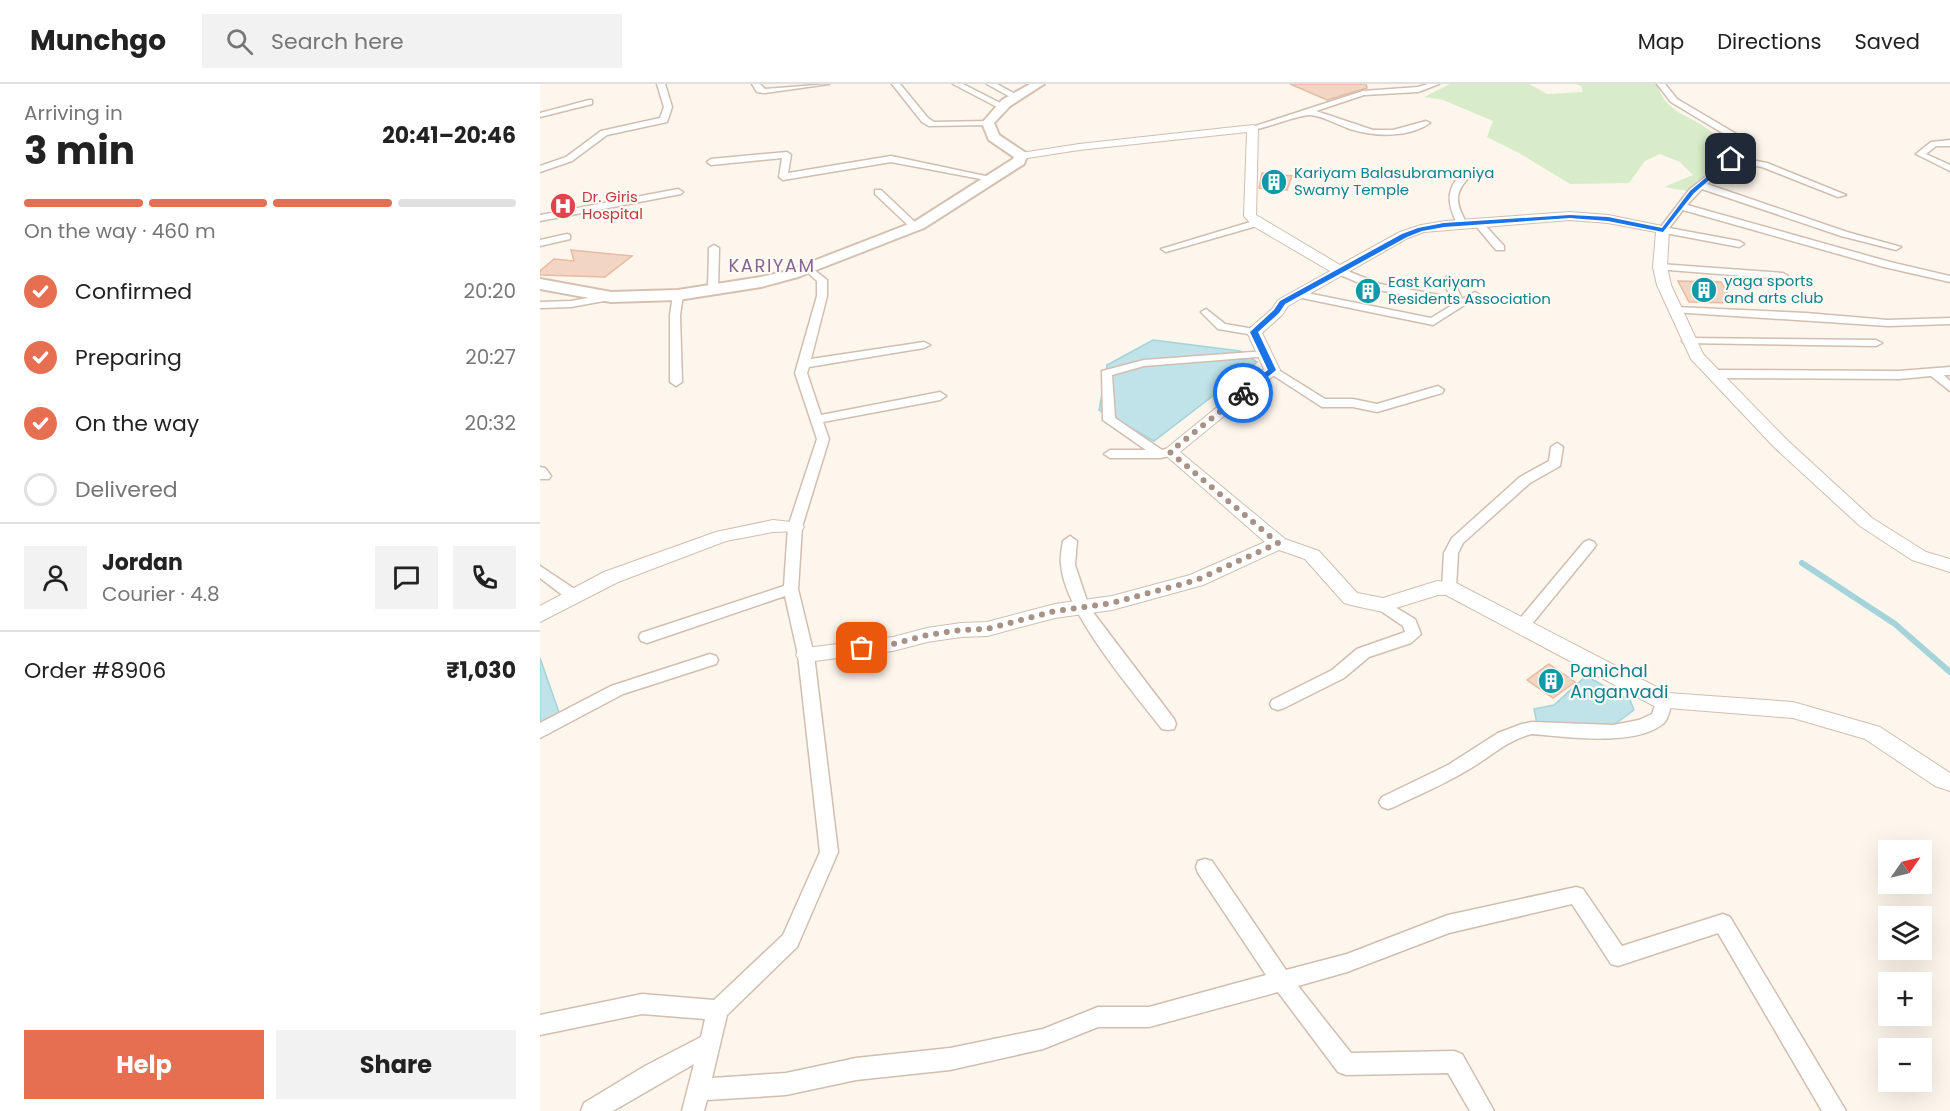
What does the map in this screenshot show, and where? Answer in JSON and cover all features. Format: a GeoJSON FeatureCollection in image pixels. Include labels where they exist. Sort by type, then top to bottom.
{"type":"FeatureCollection","features":[{"type":"Feature","properties":{"kind":"main road"},"geometry":{"type":"LineString","coordinates":[[540,284],[611,297],[678,295],[713,290],[761,282],[808,268],[915,227],[1013,165],[1021,156],[993,137],[988,123],[1002,106],[1038,84]]}},
{"type":"Feature","properties":{"kind":"street"},"geometry":{"type":"LineString","coordinates":[[540,169],[569,159],[604,133],[664,120],[668,107],[661,84]]}},
{"type":"Feature","properties":{"kind":"street"},"geometry":{"type":"LineString","coordinates":[[756,84],[760,90],[765,91],[825,84]]}},
{"type":"Feature","properties":{"kind":"street"},"geometry":{"type":"LineString","coordinates":[[896,84],[925,120],[932,124],[988,123]]}},
{"type":"Feature","properties":{"kind":"street"},"geometry":{"type":"LineString","coordinates":[[957,84],[1002,106]]}},
{"type":"Feature","properties":{"kind":"street"},"geometry":{"type":"LineString","coordinates":[[991,84],[1015,96]]}},
{"type":"Feature","properties":{"kind":"street"},"geometry":{"type":"LineString","coordinates":[[1021,156],[1078,147],[1253,128],[1286,121],[1364,93],[1398,89],[1410,92],[1435,84]]}},
{"type":"Feature","properties":{"kind":"street"},"geometry":{"type":"LineString","coordinates":[[1661,84],[1668,96],[1725,127],[1735,137],[1731,159],[1700,184],[1663,230],[1660,267],[1664,285],[1696,356],[1781,444],[1866,522],[1919,556],[1950,566]]}},
{"type":"Feature","properties":{"kind":"street"},"geometry":{"type":"LineString","coordinates":[[540,115],[589,102]]}},
{"type":"Feature","properties":{"kind":"street"},"geometry":{"type":"LineString","coordinates":[[1306,112],[1328,116],[1352,127],[1373,132],[1394,133],[1426,123]]}},
{"type":"Feature","properties":{"kind":"street"},"geometry":{"type":"LineString","coordinates":[[608,123],[627,128]]}},
{"type":"Feature","properties":{"kind":"street"},"geometry":{"type":"LineString","coordinates":[[1253,128],[1250,216],[1257,223],[1340,271],[1377,287],[1452,301],[1457,298],[1457,294],[1448,279]]}},
{"type":"Feature","properties":{"kind":"street"},"geometry":{"type":"LineString","coordinates":[[1950,143],[1934,144],[1920,154],[1950,168]]}},
{"type":"Feature","properties":{"kind":"street"},"geometry":{"type":"LineString","coordinates":[[711,162],[787,154],[783,177],[894,159],[991,178]]}},
{"type":"Feature","properties":{"kind":"street"},"geometry":{"type":"LineString","coordinates":[[1731,159],[1764,165],[1841,195]]}},
{"type":"Feature","properties":{"kind":"street"},"geometry":{"type":"LineString","coordinates":[[1462,224],[1452,201],[1460,178],[1470,172]]}},
{"type":"Feature","properties":{"kind":"street"},"geometry":{"type":"LineString","coordinates":[[1700,184],[1844,234],[1896,248]]}},
{"type":"Feature","properties":{"kind":"street"},"geometry":{"type":"LineString","coordinates":[[540,218],[678,192]]}},
{"type":"Feature","properties":{"kind":"street"},"geometry":{"type":"LineString","coordinates":[[878,192],[915,227]]}},
{"type":"Feature","properties":{"kind":"street"},"geometry":{"type":"LineString","coordinates":[[1682,207],[1888,266],[1950,279]]}},
{"type":"Feature","properties":{"kind":"street"},"geometry":{"type":"LineString","coordinates":[[1206,312],[1222,327],[1254,332],[1277,312],[1283,303],[1297,294],[1404,235],[1431,227],[1570,216],[1608,219],[1739,244]]}},
{"type":"Feature","properties":{"kind":"street"},"geometry":{"type":"LineString","coordinates":[[1166,249],[1257,223]]}},
{"type":"Feature","properties":{"kind":"street"},"geometry":{"type":"LineString","coordinates":[[1479,224],[1500,248]]}},
{"type":"Feature","properties":{"kind":"street"},"geometry":{"type":"LineString","coordinates":[[540,243],[567,237]]}},
{"type":"Feature","properties":{"kind":"street"},"geometry":{"type":"LineString","coordinates":[[713,290],[714,248]]}},
{"type":"Feature","properties":{"kind":"street"},"geometry":{"type":"LineString","coordinates":[[1660,267],[1783,276]]}},
{"type":"Feature","properties":{"kind":"street"},"geometry":{"type":"LineString","coordinates":[[693,1111],[718,1010],[790,941],[829,852],[806,656],[791,589],[795,528],[823,439],[801,373],[822,296],[822,280],[808,268]]}},
{"type":"Feature","properties":{"kind":"street"},"geometry":{"type":"LineString","coordinates":[[1297,294],[1433,322],[1475,295]]}},
{"type":"Feature","properties":{"kind":"street"},"geometry":{"type":"LineString","coordinates":[[676,382],[675,315],[678,295]]}},
{"type":"Feature","properties":{"kind":"street"},"geometry":{"type":"LineString","coordinates":[[540,305],[571,304],[611,297]]}},
{"type":"Feature","properties":{"kind":"street"},"geometry":{"type":"LineString","coordinates":[[1676,310],[1806,316],[1888,323],[1950,321]]}},
{"type":"Feature","properties":{"kind":"street"},"geometry":{"type":"LineString","coordinates":[[1254,332],[1272,370],[1322,403],[1353,403],[1377,408],[1438,390]]}},
{"type":"Feature","properties":{"kind":"street"},"geometry":{"type":"LineString","coordinates":[[1688,341],[1876,343]]}},
{"type":"Feature","properties":{"kind":"street"},"geometry":{"type":"LineString","coordinates":[[803,364],[924,345]]}},
{"type":"Feature","properties":{"kind":"street"},"geometry":{"type":"LineString","coordinates":[[1266,354],[1143,363],[1106,373],[1109,420],[1165,453],[1278,543],[1312,555],[1351,598],[1383,605],[1410,623],[1413,634],[1406,639],[1363,653],[1338,674],[1278,704]]}},
{"type":"Feature","properties":{"kind":"street"},"geometry":{"type":"LineString","coordinates":[[1110,454],[1165,453],[1272,370]]}},
{"type":"Feature","properties":{"kind":"street"},"geometry":{"type":"LineString","coordinates":[[1712,374],[1899,375],[1950,371]]}},
{"type":"Feature","properties":{"kind":"street"},"geometry":{"type":"LineString","coordinates":[[1934,372],[1950,387]]}},
{"type":"Feature","properties":{"kind":"street"},"geometry":{"type":"LineString","coordinates":[[817,419],[940,396]]}},
{"type":"Feature","properties":{"kind":"street"},"geometry":{"type":"LineString","coordinates":[[1449,588],[1451,553],[1457,541],[1525,480],[1555,463],[1557,447]]}},
{"type":"Feature","properties":{"kind":"street"},"geometry":{"type":"LineString","coordinates":[[540,615],[611,577],[722,537],[773,526],[795,528]]}},
{"type":"Feature","properties":{"kind":"street"},"geometry":{"type":"LineString","coordinates":[[1070,541],[1068,565],[1082,608],[1168,724]]}},
{"type":"Feature","properties":{"kind":"street"},"geometry":{"type":"LineString","coordinates":[[806,656],[893,644],[927,635],[987,629],[1055,611],[1112,603],[1197,580],[1278,543]]}},
{"type":"Feature","properties":{"kind":"street"},"geometry":{"type":"LineString","coordinates":[[1522,626],[1589,545]]}},
{"type":"Feature","properties":{"kind":"street"},"geometry":{"type":"LineString","coordinates":[[540,571],[573,596]]}},
{"type":"Feature","properties":{"kind":"street"},"geometry":{"type":"LineString","coordinates":[[1383,605],[1437,588],[1449,588],[1664,701],[1793,710],[1872,733],[1943,780],[1950,782]]}},
{"type":"Feature","properties":{"kind":"street"},"geometry":{"type":"LineString","coordinates":[[647,637],[791,589]]}},
{"type":"Feature","properties":{"kind":"street"},"geometry":{"type":"LineString","coordinates":[[540,731],[617,690],[710,660]]}},
{"type":"Feature","properties":{"kind":"street"},"geometry":{"type":"LineString","coordinates":[[1388,802],[1463,765],[1502,738],[1521,730],[1543,729],[1615,734],[1659,718],[1664,701]]}},
{"type":"Feature","properties":{"kind":"street"},"geometry":{"type":"LineString","coordinates":[[1204,867],[1282,981],[1346,1064],[1454,1062],[1483,1111]]}},
{"type":"Feature","properties":{"kind":"street"},"geometry":{"type":"LineString","coordinates":[[698,1090],[786,1084],[856,1069],[950,1059],[1043,1040],[1098,1017],[1149,1017],[1347,963],[1448,924],[1576,895],[1618,957],[1723,923],[1835,1111]]}},
{"type":"Feature","properties":{"kind":"street"},"geometry":{"type":"LineString","coordinates":[[540,1025],[642,1004],[718,1010]]}},
{"type":"Feature","properties":{"kind":"street"},"geometry":{"type":"LineString","coordinates":[[592,1111],[653,1074],[711,1043]]}},
{"type":"Feature","properties":{"kind":"green space"},"geometry":{"type":"Polygon","coordinates":[[[1450,84],[1529,84],[1547,94],[1583,92],[1581,86],[1576,84],[1657,84],[1666,102],[1713,133],[1712,161],[1703,177],[1687,191],[1664,187],[1693,175],[1680,162],[1660,154],[1645,161],[1629,183],[1570,184],[1519,153],[1487,137],[1493,121],[1443,100],[1424,97],[1450,84]]]}},
{"type":"Feature","properties":{"kind":"water"},"geometry":{"type":"Polygon","coordinates":[[[1153,340],[1240,351],[1257,362],[1154,441],[1099,410],[1107,365],[1153,340]]]}},
{"type":"Feature","properties":{"kind":"water"},"geometry":{"type":"Polygon","coordinates":[[[540,658],[560,715],[540,723],[540,658]]]}},
{"type":"Feature","properties":{"kind":"water"},"geometry":{"type":"Polygon","coordinates":[[[1586,676],[1630,700],[1634,710],[1608,729],[1537,724],[1534,709],[1554,705],[1586,676]]]}},
{"type":"Feature","properties":{"kind":"building"},"geometry":{"type":"Polygon","coordinates":[[[1290,84],[1366,84],[1367,88],[1327,100],[1290,84]]]}},
{"type":"Feature","properties":{"kind":"building","name":"Kariyam Balasubramaniya Swamy Temple"},"geometry":{"type":"Polygon","coordinates":[[[1262,173],[1292,176],[1287,190],[1259,188],[1262,173]]]}},
{"type":"Feature","properties":{"kind":"building"},"geometry":{"type":"Polygon","coordinates":[[[571,250],[632,256],[605,277],[540,275],[540,271],[554,259],[574,261],[571,250]]]}},
{"type":"Feature","properties":{"kind":"building","name":"yaga sports and arts club"},"geometry":{"type":"Polygon","coordinates":[[[1678,281],[1721,282],[1733,303],[1689,302],[1678,281]]]}},
{"type":"Feature","properties":{"kind":"building","name":"Panichal Anganvadi"},"geometry":{"type":"Polygon","coordinates":[[[1549,664],[1575,682],[1553,698],[1527,680],[1549,664]]]}},
{"type":"Feature","properties":{"kind":"waterway"},"geometry":{"type":"LineString","coordinates":[[1802,563],[1895,624],[1950,672]]}},
{"type":"Feature","properties":{"kind":"way so far"},"geometry":{"type":"LineString","coordinates":[[862,648],[893,644],[927,635],[987,629],[1055,611],[1112,603],[1197,580],[1278,543],[1170,452],[1243,393]]}},
{"type":"Feature","properties":{"kind":"place","name":"Kariyam Balasubramaniya Swamy Temple"},"geometry":{"type":"Point","coordinates":[1274,182]}},
{"type":"Feature","properties":{"kind":"place","name":"Dr. Giris Hospital"},"geometry":{"type":"Point","coordinates":[563,206]}},
{"type":"Feature","properties":{"kind":"place","name":"yaga sports and arts club"},"geometry":{"type":"Point","coordinates":[1704,290]}},
{"type":"Feature","properties":{"kind":"place","name":"East Kariyam Residents Association"},"geometry":{"type":"Point","coordinates":[1368,291]}},
{"type":"Feature","properties":{"kind":"place","name":"Panichal Anganvadi"},"geometry":{"type":"Point","coordinates":[1551,681]}},
{"type":"Feature","properties":{"kind":"district","name":"KARIYAM"},"geometry":{"type":"Point","coordinates":[772,266]}},
{"type":"Feature","properties":{"kind":"route"},"geometry":{"type":"LineString","coordinates":[[1243,393],[1272,370],[1254,332],[1277,312],[1283,303],[1404,235],[1444,225],[1570,216],[1628,222],[1663,230],[1692,192],[1731,159]]}}]}
